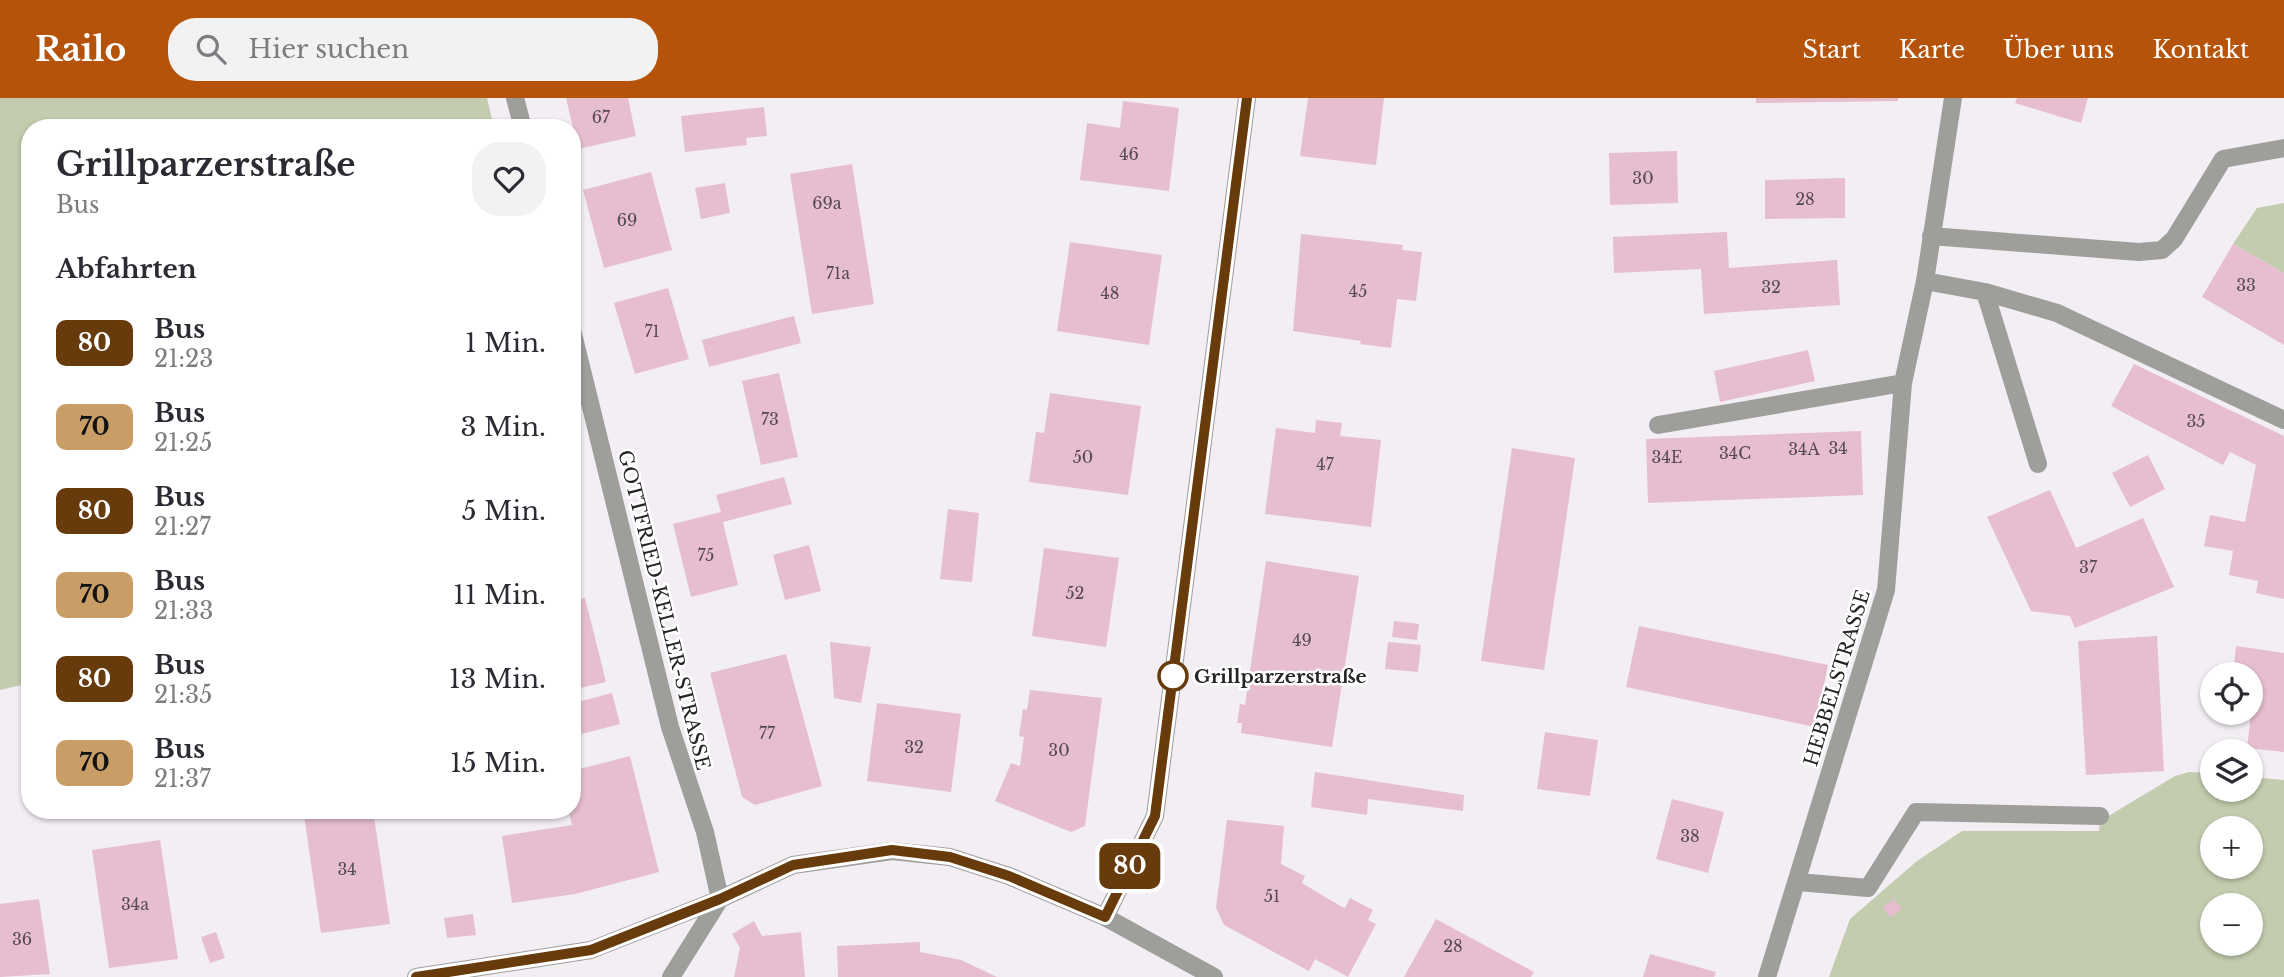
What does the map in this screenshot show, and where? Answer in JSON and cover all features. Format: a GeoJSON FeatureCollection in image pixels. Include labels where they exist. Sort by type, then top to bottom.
{"type":"FeatureCollection","features":[{"type":"Feature","properties":{"kind":"street"},"geometry":{"type":"LineString","coordinates":[[515,98],[521,119]]}},
{"type":"Feature","properties":{"kind":"street"},"geometry":{"type":"LineString","coordinates":[[1105,917],[1155,816],[1247,98]]}},
{"type":"Feature","properties":{"kind":"street","name":"HEBBELSTRASSE"},"geometry":{"type":"LineString","coordinates":[[1767,977],[1886,590],[1903,383],[1925,281],[1953,98]]}},
{"type":"Feature","properties":{"kind":"street"},"geometry":{"type":"LineString","coordinates":[[1931,236],[2139,252],[2162,250],[2174,239],[2223,159],[2284,148]]}},
{"type":"Feature","properties":{"kind":"street"},"geometry":{"type":"LineString","coordinates":[[1925,281],[1985,292],[2057,313],[2284,419]]}},
{"type":"Feature","properties":{"kind":"street"},"geometry":{"type":"LineString","coordinates":[[1985,292],[2038,464]]}},
{"type":"Feature","properties":{"kind":"street","name":"GOTTFRIED-KELLER-STRASSE"},"geometry":{"type":"LineString","coordinates":[[581,366],[668,719],[705,832],[720,899]]}},
{"type":"Feature","properties":{"kind":"street"},"geometry":{"type":"LineString","coordinates":[[1658,425],[1903,383]]}},
{"type":"Feature","properties":{"kind":"street"},"geometry":{"type":"LineString","coordinates":[[1798,882],[1868,888],[1916,812],[2100,816]]}},
{"type":"Feature","properties":{"kind":"street"},"geometry":{"type":"LineString","coordinates":[[416,977],[591,950],[720,899],[793,865],[892,850],[950,857],[1009,876],[1105,917],[1214,977]]}},
{"type":"Feature","properties":{"kind":"street"},"geometry":{"type":"LineString","coordinates":[[671,977],[720,899]]}},
{"type":"Feature","properties":{"kind":"green space"},"geometry":{"type":"Polygon","coordinates":[[[0,98],[487,98],[492,119],[21,119],[21,685],[0,690],[0,98]]]}},
{"type":"Feature","properties":{"kind":"green space"},"geometry":{"type":"Polygon","coordinates":[[[2284,203],[2284,273],[2233,244],[2257,208],[2284,203]]]}},
{"type":"Feature","properties":{"kind":"green space"},"geometry":{"type":"Polygon","coordinates":[[[2189,772],[2200,772],[2200,802],[2263,802],[2263,778],[2284,780],[2284,977],[1829,977],[1850,919],[1917,861],[1962,831],[2099,831],[2100,821],[2175,776],[2189,772]]]}},
{"type":"Feature","properties":{"kind":"building"},"geometry":{"type":"Polygon","coordinates":[[[566,98],[628,98],[636,136],[581,148],[581,119],[571,119],[566,98]]]}},
{"type":"Feature","properties":{"kind":"building"},"geometry":{"type":"Polygon","coordinates":[[[1308,98],[1384,98],[1376,165],[1300,156],[1308,98]]]}},
{"type":"Feature","properties":{"kind":"building"},"geometry":{"type":"Polygon","coordinates":[[[1756,98],[1898,98],[1898,101],[1756,103],[1756,98]]]}},
{"type":"Feature","properties":{"kind":"building"},"geometry":{"type":"Polygon","coordinates":[[[2017,98],[2088,98],[2081,123],[2015,103],[2017,98]]]}},
{"type":"Feature","properties":{"kind":"building"},"geometry":{"type":"Polygon","coordinates":[[[1123,101],[1179,108],[1169,191],[1080,180],[1087,123],[1120,128],[1123,101]]]}},
{"type":"Feature","properties":{"kind":"building"},"geometry":{"type":"Polygon","coordinates":[[[764,107],[767,136],[746,138],[747,145],[685,152],[681,116],[764,107]]]}},
{"type":"Feature","properties":{"kind":"building"},"geometry":{"type":"Polygon","coordinates":[[[1677,151],[1678,203],[1610,205],[1609,153],[1677,151]]]}},
{"type":"Feature","properties":{"kind":"building"},"geometry":{"type":"Polygon","coordinates":[[[852,164],[874,304],[812,314],[790,174],[852,164]]]}},
{"type":"Feature","properties":{"kind":"building"},"geometry":{"type":"Polygon","coordinates":[[[651,172],[672,250],[604,268],[583,190],[651,172]]]}},
{"type":"Feature","properties":{"kind":"building"},"geometry":{"type":"Polygon","coordinates":[[[1845,178],[1845,218],[1765,219],[1765,180],[1845,178]]]}},
{"type":"Feature","properties":{"kind":"building"},"geometry":{"type":"Polygon","coordinates":[[[725,183],[730,213],[701,219],[695,188],[725,183]]]}},
{"type":"Feature","properties":{"kind":"building"},"geometry":{"type":"Polygon","coordinates":[[[1727,232],[1729,268],[1837,260],[1840,305],[1704,314],[1701,269],[1614,273],[1613,237],[1727,232]]]}},
{"type":"Feature","properties":{"kind":"building"},"geometry":{"type":"Polygon","coordinates":[[[1301,234],[1403,245],[1402,250],[1422,252],[1416,301],[1397,299],[1391,348],[1293,331],[1301,234]]]}},
{"type":"Feature","properties":{"kind":"building"},"geometry":{"type":"Polygon","coordinates":[[[1070,242],[1162,255],[1149,345],[1057,331],[1070,242]]]}},
{"type":"Feature","properties":{"kind":"building"},"geometry":{"type":"Polygon","coordinates":[[[2233,244],[2284,273],[2284,345],[2202,297],[2233,244]]]}},
{"type":"Feature","properties":{"kind":"building"},"geometry":{"type":"Polygon","coordinates":[[[668,288],[689,359],[635,374],[614,303],[668,288]]]}},
{"type":"Feature","properties":{"kind":"building"},"geometry":{"type":"Polygon","coordinates":[[[794,316],[801,343],[709,367],[702,340],[794,316]]]}},
{"type":"Feature","properties":{"kind":"building"},"geometry":{"type":"Polygon","coordinates":[[[1808,350],[1815,381],[1720,402],[1714,371],[1808,350]]]}},
{"type":"Feature","properties":{"kind":"building"},"geometry":{"type":"Polygon","coordinates":[[[2134,364],[2284,436],[2284,599],[2256,593],[2258,581],[2229,575],[2233,551],[2204,546],[2210,515],[2245,522],[2256,465],[2230,452],[2223,465],[2111,406],[2134,364]]]}},
{"type":"Feature","properties":{"kind":"building"},"geometry":{"type":"Polygon","coordinates":[[[779,373],[798,457],[761,465],[742,381],[779,373]]]}},
{"type":"Feature","properties":{"kind":"building"},"geometry":{"type":"Polygon","coordinates":[[[1050,393],[1141,406],[1128,495],[1029,482],[1036,432],[1044,433],[1050,393]]]}},
{"type":"Feature","properties":{"kind":"building"},"geometry":{"type":"Polygon","coordinates":[[[1316,420],[1342,423],[1340,436],[1381,440],[1371,527],[1265,514],[1276,428],[1315,433],[1316,420]]]}},
{"type":"Feature","properties":{"kind":"building"},"geometry":{"type":"Polygon","coordinates":[[[1861,431],[1863,495],[1648,503],[1646,439],[1861,431]]]}},
{"type":"Feature","properties":{"kind":"building"},"geometry":{"type":"Polygon","coordinates":[[[1512,448],[1575,458],[1544,670],[1481,661],[1512,448]]]}},
{"type":"Feature","properties":{"kind":"building"},"geometry":{"type":"Polygon","coordinates":[[[2148,455],[2165,489],[2130,507],[2112,473],[2148,455]]]}},
{"type":"Feature","properties":{"kind":"building"},"geometry":{"type":"Polygon","coordinates":[[[784,477],[792,504],[723,522],[738,585],[691,597],[673,524],[721,512],[716,495],[784,477]]]}},
{"type":"Feature","properties":{"kind":"building"},"geometry":{"type":"Polygon","coordinates":[[[2050,490],[2076,548],[2143,518],[2174,587],[2075,628],[2070,616],[2031,611],[1987,517],[2050,490]]]}},
{"type":"Feature","properties":{"kind":"building"},"geometry":{"type":"Polygon","coordinates":[[[948,509],[979,513],[972,582],[940,579],[948,509]]]}},
{"type":"Feature","properties":{"kind":"building"},"geometry":{"type":"Polygon","coordinates":[[[809,545],[821,591],[785,600],[773,555],[809,545]]]}},
{"type":"Feature","properties":{"kind":"building"},"geometry":{"type":"Polygon","coordinates":[[[1044,548],[1119,558],[1106,647],[1032,636],[1044,548]]]}},
{"type":"Feature","properties":{"kind":"building"},"geometry":{"type":"Polygon","coordinates":[[[1266,561],[1359,576],[1332,747],[1241,733],[1242,723],[1237,723],[1240,704],[1245,705],[1266,561]]]}},
{"type":"Feature","properties":{"kind":"building"},"geometry":{"type":"Polygon","coordinates":[[[585,598],[606,682],[581,688],[581,599],[585,598]]]}},
{"type":"Feature","properties":{"kind":"building"},"geometry":{"type":"Polygon","coordinates":[[[1394,621],[1419,624],[1417,640],[1392,637],[1394,621]]]}},
{"type":"Feature","properties":{"kind":"building"},"geometry":{"type":"Polygon","coordinates":[[[1639,626],[1828,665],[1815,727],[1626,687],[1639,626]]]}},
{"type":"Feature","properties":{"kind":"building"},"geometry":{"type":"Polygon","coordinates":[[[2157,636],[2164,771],[2086,775],[2078,641],[2157,636]]]}},
{"type":"Feature","properties":{"kind":"building"},"geometry":{"type":"Polygon","coordinates":[[[830,642],[871,647],[861,703],[834,698],[830,642]]]}},
{"type":"Feature","properties":{"kind":"building"},"geometry":{"type":"Polygon","coordinates":[[[1388,642],[1421,645],[1418,672],[1385,669],[1388,642]]]}},
{"type":"Feature","properties":{"kind":"building"},"geometry":{"type":"Polygon","coordinates":[[[2236,646],[2284,653],[2284,752],[2263,750],[2263,739],[2248,739],[2250,725],[2263,725],[2263,662],[2234,662],[2236,646]]]}},
{"type":"Feature","properties":{"kind":"building"},"geometry":{"type":"Polygon","coordinates":[[[786,654],[822,786],[755,805],[742,797],[710,673],[786,654]]]}},
{"type":"Feature","properties":{"kind":"building"},"geometry":{"type":"Polygon","coordinates":[[[1030,690],[1102,698],[1085,826],[1071,832],[995,801],[1011,763],[1020,766],[1024,737],[1019,736],[1023,709],[1027,710],[1030,690]]]}},
{"type":"Feature","properties":{"kind":"building"},"geometry":{"type":"Polygon","coordinates":[[[612,693],[620,724],[582,734],[581,701],[612,693]]]}},
{"type":"Feature","properties":{"kind":"building"},"geometry":{"type":"Polygon","coordinates":[[[877,703],[961,714],[951,792],[867,781],[877,703]]]}},
{"type":"Feature","properties":{"kind":"building"},"geometry":{"type":"Polygon","coordinates":[[[1545,732],[1598,740],[1590,796],[1537,789],[1545,732]]]}},
{"type":"Feature","properties":{"kind":"building"},"geometry":{"type":"Polygon","coordinates":[[[630,756],[659,872],[575,894],[512,903],[502,836],[572,825],[570,819],[581,819],[581,769],[630,756]]]}},
{"type":"Feature","properties":{"kind":"building"},"geometry":{"type":"Polygon","coordinates":[[[1315,772],[1464,795],[1463,811],[1368,799],[1367,815],[1311,807],[1315,772]]]}},
{"type":"Feature","properties":{"kind":"building"},"geometry":{"type":"Polygon","coordinates":[[[1672,799],[1724,812],[1708,873],[1656,859],[1672,799]]]}},
{"type":"Feature","properties":{"kind":"building"},"geometry":{"type":"Polygon","coordinates":[[[305,819],[374,819],[390,924],[321,933],[305,819]]]}},
{"type":"Feature","properties":{"kind":"building"},"geometry":{"type":"Polygon","coordinates":[[[1227,820],[1284,826],[1281,864],[1305,876],[1302,883],[1342,907],[1345,908],[1350,898],[1373,910],[1368,920],[1376,924],[1348,977],[1315,959],[1309,971],[1224,925],[1216,908],[1227,820]]]}},
{"type":"Feature","properties":{"kind":"building"},"geometry":{"type":"Polygon","coordinates":[[[160,840],[178,959],[109,968],[92,850],[160,840]]]}},
{"type":"Feature","properties":{"kind":"building"},"geometry":{"type":"Polygon","coordinates":[[[39,899],[50,974],[0,977],[0,904],[39,899]]]}},
{"type":"Feature","properties":{"kind":"building"},"geometry":{"type":"Polygon","coordinates":[[[1894,899],[1902,909],[1890,917],[1883,907],[1894,899]]]}},
{"type":"Feature","properties":{"kind":"building"},"geometry":{"type":"Polygon","coordinates":[[[473,914],[476,935],[447,938],[444,918],[473,914]]]}},
{"type":"Feature","properties":{"kind":"building"},"geometry":{"type":"Polygon","coordinates":[[[1436,919],[1534,972],[1531,977],[1404,977],[1436,919]]]}},
{"type":"Feature","properties":{"kind":"building"},"geometry":{"type":"Polygon","coordinates":[[[754,921],[762,936],[801,932],[805,977],[734,977],[740,948],[732,934],[754,921]]]}},
{"type":"Feature","properties":{"kind":"building"},"geometry":{"type":"Polygon","coordinates":[[[216,932],[225,958],[210,963],[201,937],[216,932]]]}},
{"type":"Feature","properties":{"kind":"building"},"geometry":{"type":"Polygon","coordinates":[[[920,942],[920,952],[961,960],[997,977],[838,977],[837,946],[920,942]]]}},
{"type":"Feature","properties":{"kind":"building"},"geometry":{"type":"Polygon","coordinates":[[[1650,954],[1716,972],[1714,977],[1643,977],[1650,954]]]}},
{"type":"Feature","properties":{"kind":"bus line","name":"80"},"geometry":{"type":"LineString","coordinates":[[416,977],[591,950],[720,899],[793,865],[892,850],[950,857],[1009,876],[1105,917],[1155,816],[1247,98]]}},
{"type":"Feature","properties":{"kind":"place","name":"Grillparzerstraße"},"geometry":{"type":"Point","coordinates":[1173,676]}}]}
